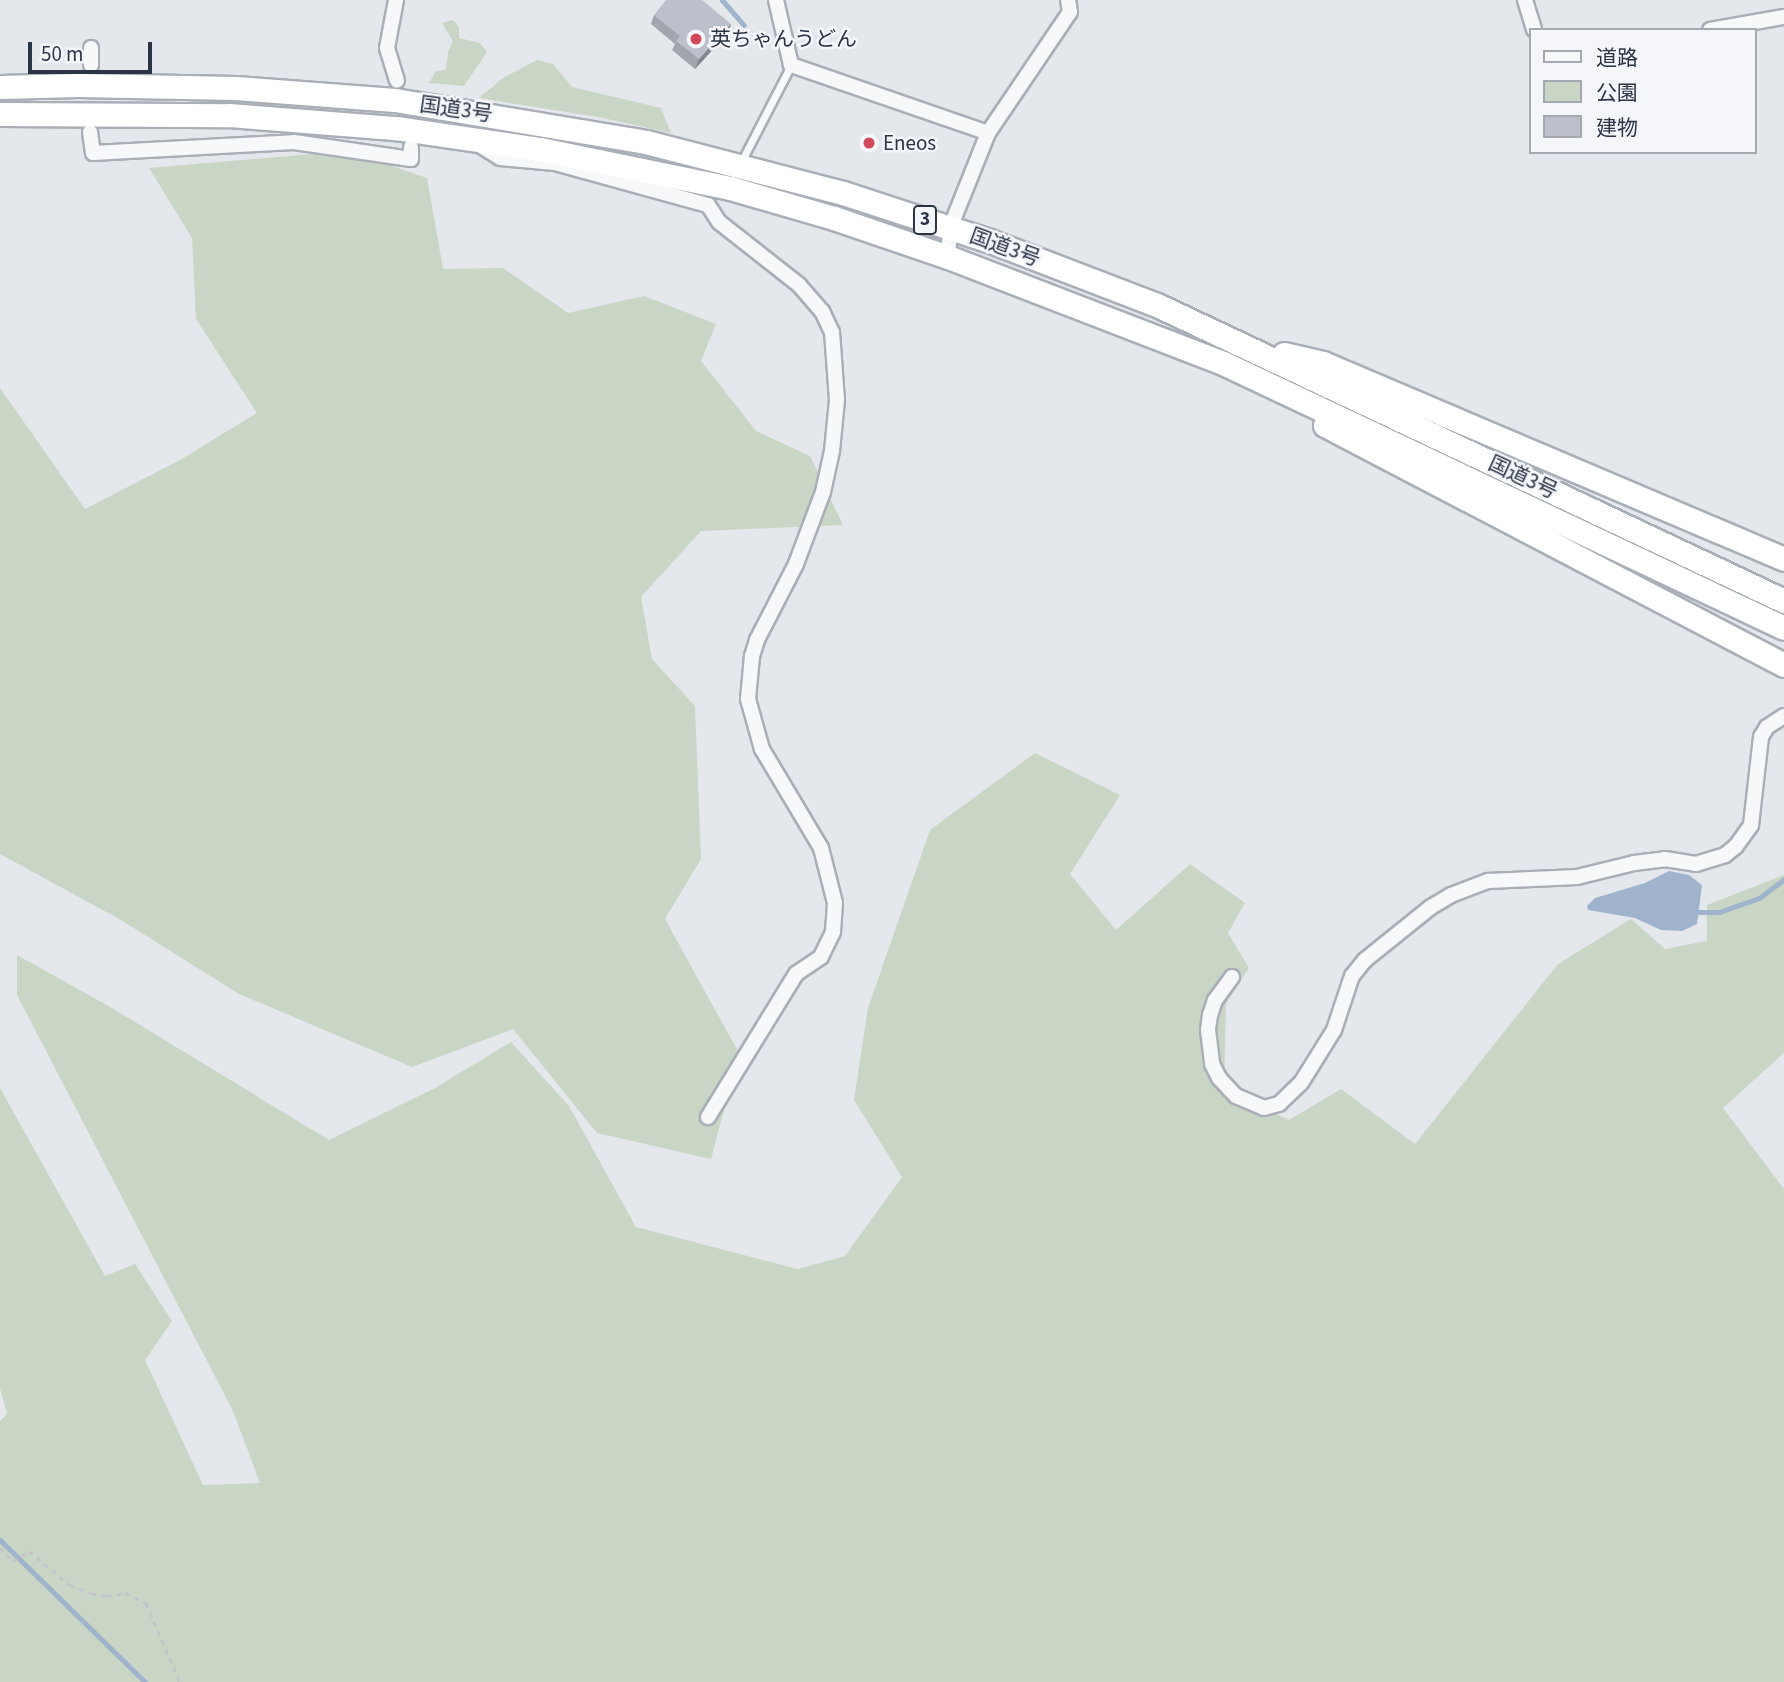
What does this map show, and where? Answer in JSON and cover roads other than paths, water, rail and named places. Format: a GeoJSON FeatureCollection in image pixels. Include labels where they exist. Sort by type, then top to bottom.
{"type":"FeatureCollection","features":[{"type":"Feature","properties":{"kind":"highway","name":"国道3号"},"geometry":{"type":"LineString","coordinates":[[0,87],[78,85],[236,88],[395,100],[608,135],[740,164],[843,193],[950,228],[1157,305],[1784,601]]}},
{"type":"Feature","properties":{"kind":"highway","name":"国道3号"},"geometry":{"type":"LineString","coordinates":[[0,114],[78,112],[229,115],[468,138],[638,167],[730,188],[834,218],[948,257],[1223,363],[1784,628]]}},
{"type":"Feature","properties":{"kind":"highway"},"geometry":{"type":"LineString","coordinates":[[1230,341],[1323,363],[1784,559]]}},
{"type":"Feature","properties":{"kind":"highway"},"geometry":{"type":"LineString","coordinates":[[1223,363],[1346,438],[1784,665]]}},
{"type":"Feature","properties":{"kind":"street"},"geometry":{"type":"LineString","coordinates":[[396,0],[387,48],[397,80]]}},
{"type":"Feature","properties":{"kind":"street"},"geometry":{"type":"LineString","coordinates":[[776,0],[791,65],[988,133]]}},
{"type":"Feature","properties":{"kind":"street"},"geometry":{"type":"LineString","coordinates":[[948,257],[950,228],[988,133],[1070,12],[1068,0]]}},
{"type":"Feature","properties":{"kind":"street"},"geometry":{"type":"LineString","coordinates":[[1525,0],[1533,28]]}},
{"type":"Feature","properties":{"kind":"street"},"geometry":{"type":"LineString","coordinates":[[1721,28],[1784,17]]}},
{"type":"Feature","properties":{"kind":"street"},"geometry":{"type":"LineString","coordinates":[[91,48],[91,65]]}},
{"type":"Feature","properties":{"kind":"street"},"geometry":{"type":"LineString","coordinates":[[90,132],[93,153],[294,142],[411,159],[411,147]]}},
{"type":"Feature","properties":{"kind":"street"},"geometry":{"type":"LineString","coordinates":[[468,138],[500,158],[555,163],[708,205],[719,222],[799,285],[822,311],[832,332],[837,400],[832,451],[823,492],[796,564],[757,640],[752,656],[748,699],[762,749],[821,848],[835,903],[833,932],[821,957],[796,974],[708,1117]]}},
{"type":"Feature","properties":{"kind":"street"},"geometry":{"type":"LineString","coordinates":[[1232,977],[1215,1000],[1210,1015],[1208,1030],[1212,1064],[1219,1078],[1236,1096],[1264,1108],[1279,1104],[1301,1083],[1334,1030],[1352,976],[1398,932],[1451,895],[1488,881],[1577,877],[1665,859],[1696,864],[1712,861],[1731,850],[1745,835],[1755,814],[1761,737],[1767,727],[1784,716]]}},
{"type":"Feature","properties":{"kind":"lane"},"geometry":{"type":"LineString","coordinates":[[740,164],[791,65]]}},
{"type":"Feature","properties":{"kind":"water"},"geometry":{"type":"Polygon","coordinates":[[[1669,871],[1689,875],[1702,885],[1697,924],[1682,931],[1661,930],[1635,918],[1588,910],[1587,906],[1595,898],[1645,883],[1669,871]]]}},
{"type":"Feature","properties":{"kind":"waterway"},"geometry":{"type":"LineString","coordinates":[[722,0],[744,25]]}},
{"type":"Feature","properties":{"kind":"waterway"},"geometry":{"type":"LineString","coordinates":[[1694,912],[1719,912],[1759,898],[1784,879]]}},
{"type":"Feature","properties":{"kind":"waterway"},"geometry":{"type":"LineString","coordinates":[[0,1540],[145,1682]]}},
{"type":"Feature","properties":{"kind":"tunnel"},"geometry":{"type":"LineString","coordinates":[[90,120],[91,65]]}},
{"type":"Feature","properties":{"kind":"place","name":"英ちゃんうどん"},"geometry":{"type":"Point","coordinates":[696,39]}},
{"type":"Feature","properties":{"kind":"place","name":"Eneos"},"geometry":{"type":"Point","coordinates":[869,143]}}]}
